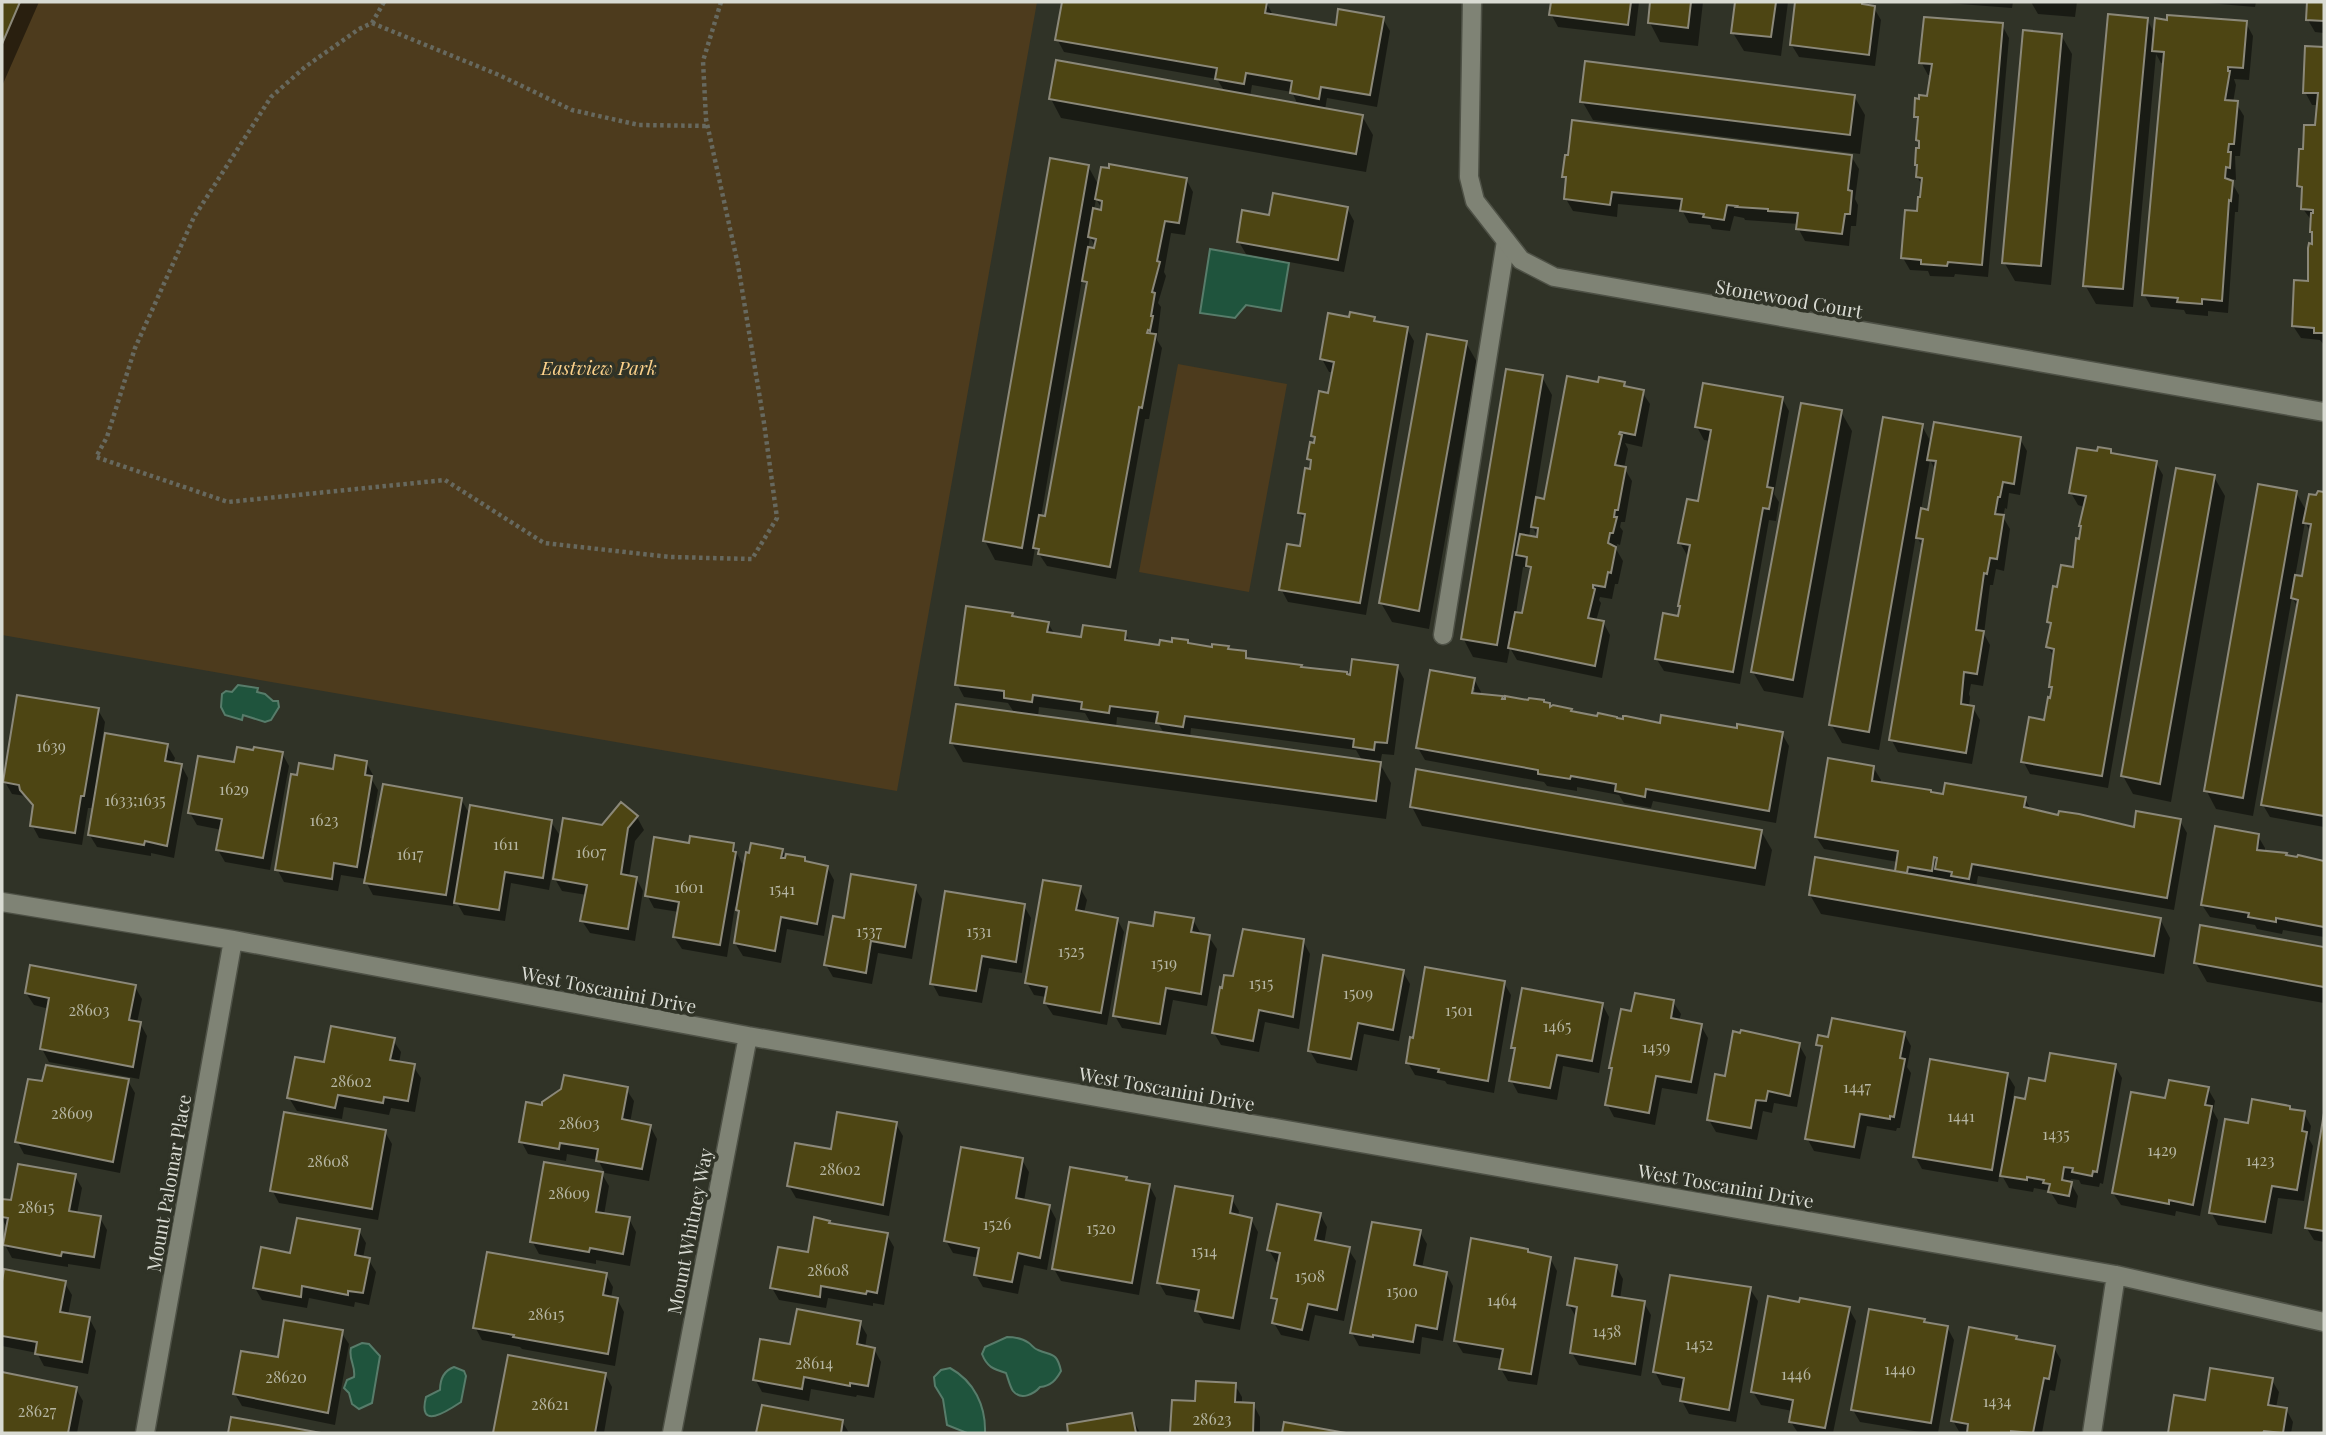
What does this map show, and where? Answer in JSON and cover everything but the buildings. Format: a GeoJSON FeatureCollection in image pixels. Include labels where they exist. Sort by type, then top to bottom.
{"type":"FeatureCollection","features":[{"type":"Feature","properties":{"kind":"street","name":"Stonewood Court"},"geometry":{"type":"LineString","coordinates":[[1472,2],[1469,177],[1475,201],[1521,260],[1554,277],[2324,412]]}},
{"type":"Feature","properties":{"kind":"street"},"geometry":{"type":"LineString","coordinates":[[1443,635],[1506,241]]}},
{"type":"Feature","properties":{"kind":"street","name":"West Toscanini Drive"},"geometry":{"type":"LineString","coordinates":[[2,902],[233,940],[748,1036],[2116,1275],[2324,1322]]}},
{"type":"Feature","properties":{"kind":"street","name":"Mount Palomar Place"},"geometry":{"type":"LineString","coordinates":[[145,1433],[233,940]]}},
{"type":"Feature","properties":{"kind":"street","name":"Mount Whitney Way"},"geometry":{"type":"LineString","coordinates":[[672,1433],[748,1036]]}},
{"type":"Feature","properties":{"kind":"street"},"geometry":{"type":"LineString","coordinates":[[2092,1433],[2116,1275]]}},
{"type":"Feature","properties":{"kind":"path"},"geometry":{"type":"LineString","coordinates":[[384,2],[372,23],[359,29],[305,67],[271,97],[194,217],[135,348],[107,437],[96,457],[228,502],[445,480],[544,543],[670,557],[752,559],[777,517],[738,265],[708,126],[703,61],[721,2]]}},
{"type":"Feature","properties":{"kind":"path"},"geometry":{"type":"LineString","coordinates":[[372,23],[499,75],[572,110],[639,125],[708,126]]}},
{"type":"Feature","properties":{"kind":"green space","name":"Eastview Park"},"geometry":{"type":"Polygon","coordinates":[[[10,2],[1037,2],[897,791],[2,635],[2,20],[10,2]]]}},
{"type":"Feature","properties":{"kind":"green space"},"geometry":{"type":"Polygon","coordinates":[[[1178,364],[1287,384],[1249,592],[1139,572],[1178,364]]]}},
{"type":"Feature","properties":{"kind":"shaded area"},"geometry":{"type":"Polygon","coordinates":[[[1210,249],[1289,263],[1281,311],[1246,305],[1235,318],[1200,313],[1210,249]]]}},
{"type":"Feature","properties":{"kind":"shaded area"},"geometry":{"type":"Polygon","coordinates":[[[238,685],[258,688],[257,692],[278,701],[279,707],[271,720],[265,722],[243,715],[242,720],[225,715],[221,707],[222,694],[226,691],[232,692],[238,685]]]}},
{"type":"Feature","properties":{"kind":"shaded area"},"geometry":{"type":"Polygon","coordinates":[[[1007,1337],[1024,1340],[1056,1358],[1061,1371],[1055,1380],[1027,1395],[1016,1394],[1006,1373],[991,1367],[982,1354],[985,1347],[1007,1337]]]}},
{"type":"Feature","properties":{"kind":"shaded area"},"geometry":{"type":"Polygon","coordinates":[[[362,1343],[369,1344],[380,1356],[372,1403],[359,1409],[352,1404],[349,1393],[344,1388],[347,1380],[354,1377],[351,1348],[362,1343]]]}},
{"type":"Feature","properties":{"kind":"shaded area"},"geometry":{"type":"Polygon","coordinates":[[[454,1367],[464,1371],[466,1376],[461,1402],[436,1416],[426,1414],[426,1397],[440,1390],[443,1376],[454,1367]]]}},
{"type":"Feature","properties":{"kind":"shaded area"},"geometry":{"type":"Polygon","coordinates":[[[950,1368],[966,1380],[977,1395],[983,1413],[985,1433],[967,1433],[947,1425],[943,1399],[935,1386],[934,1377],[941,1370],[950,1368]]]}}]}
